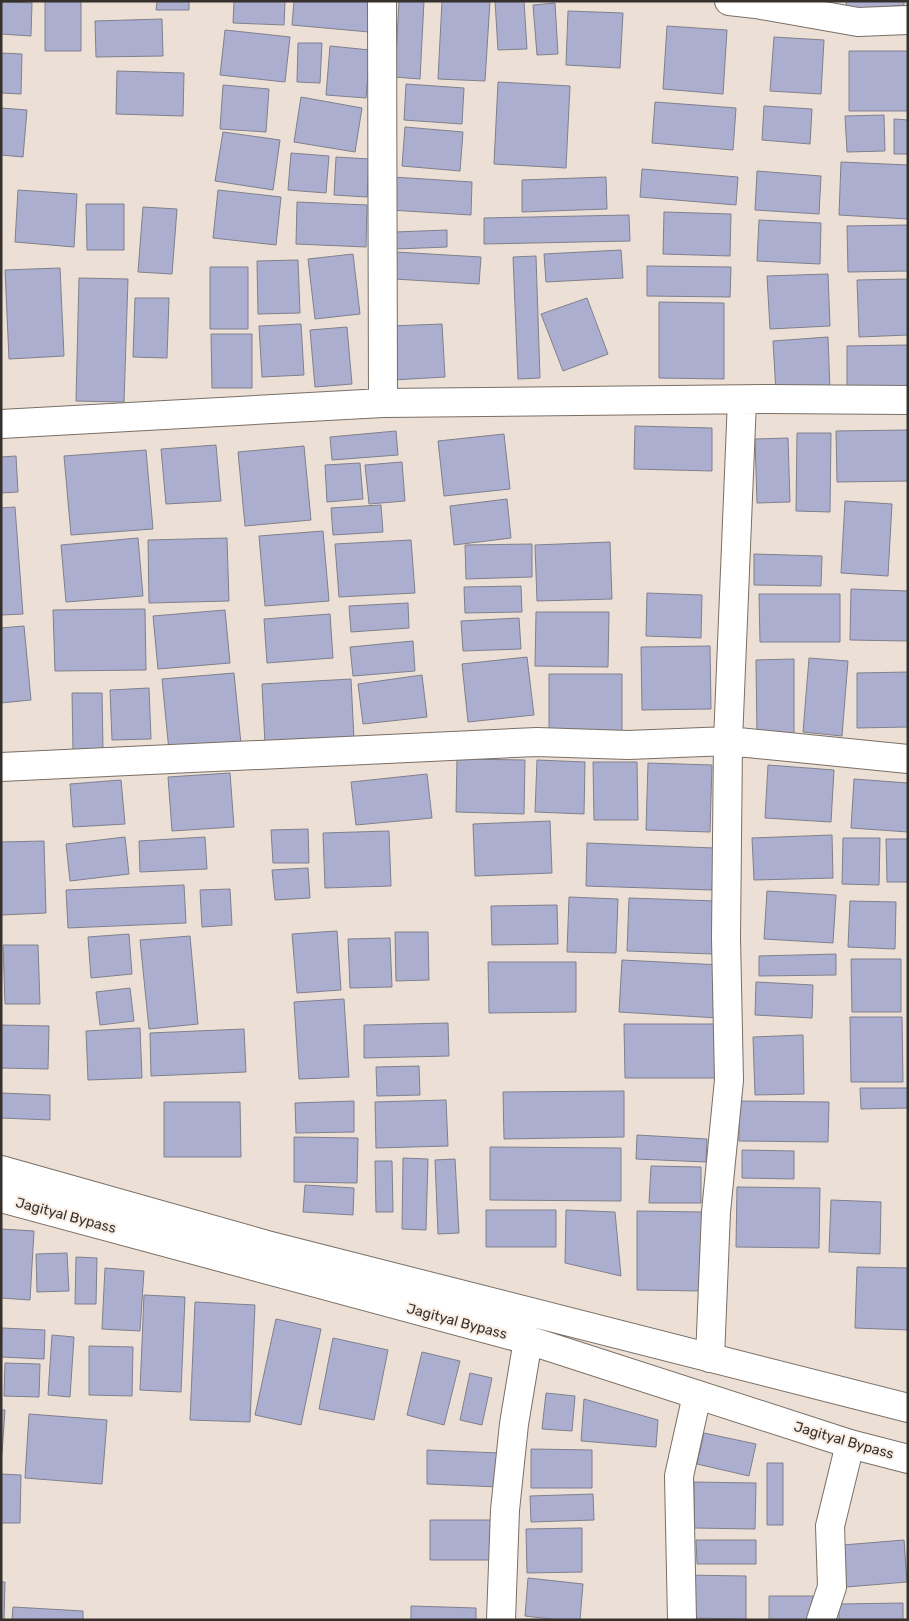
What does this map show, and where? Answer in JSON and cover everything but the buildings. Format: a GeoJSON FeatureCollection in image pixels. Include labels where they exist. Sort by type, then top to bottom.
{"type":"FeatureCollection","features":[{"type":"Feature","properties":{"kind":"street"},"geometry":{"type":"LineString","coordinates":[[382,1],[383,403]]}},
{"type":"Feature","properties":{"kind":"street"},"geometry":{"type":"LineString","coordinates":[[729,1],[858,22],[908,20]]}},
{"type":"Feature","properties":{"kind":"street"},"geometry":{"type":"LineString","coordinates":[[710,1358],[716,1212],[729,1080],[726,938],[728,741],[742,400]]}},
{"type":"Feature","properties":{"kind":"street"},"geometry":{"type":"LineString","coordinates":[[1,424],[383,403],[908,400]]}},
{"type":"Feature","properties":{"kind":"street"},"geometry":{"type":"LineString","coordinates":[[1,767],[537,742],[628,745],[728,741],[908,759]]}},
{"type":"Feature","properties":{"kind":"street","name":"Jagityal Bypass"},"geometry":{"type":"LineString","coordinates":[[1,1170],[266,1244],[908,1408]]}},
{"type":"Feature","properties":{"kind":"street","name":"Jagityal Bypass"},"geometry":{"type":"LineString","coordinates":[[1,1198],[528,1340],[850,1444],[908,1459]]}},
{"type":"Feature","properties":{"kind":"street"},"geometry":{"type":"LineString","coordinates":[[500,1620],[505,1510],[514,1424],[528,1340]]}},
{"type":"Feature","properties":{"kind":"street"},"geometry":{"type":"LineString","coordinates":[[682,1620],[679,1476],[697,1395]]}},
{"type":"Feature","properties":{"kind":"street"},"geometry":{"type":"LineString","coordinates":[[821,1620],[832,1587],[830,1526],[850,1444]]}}]}
